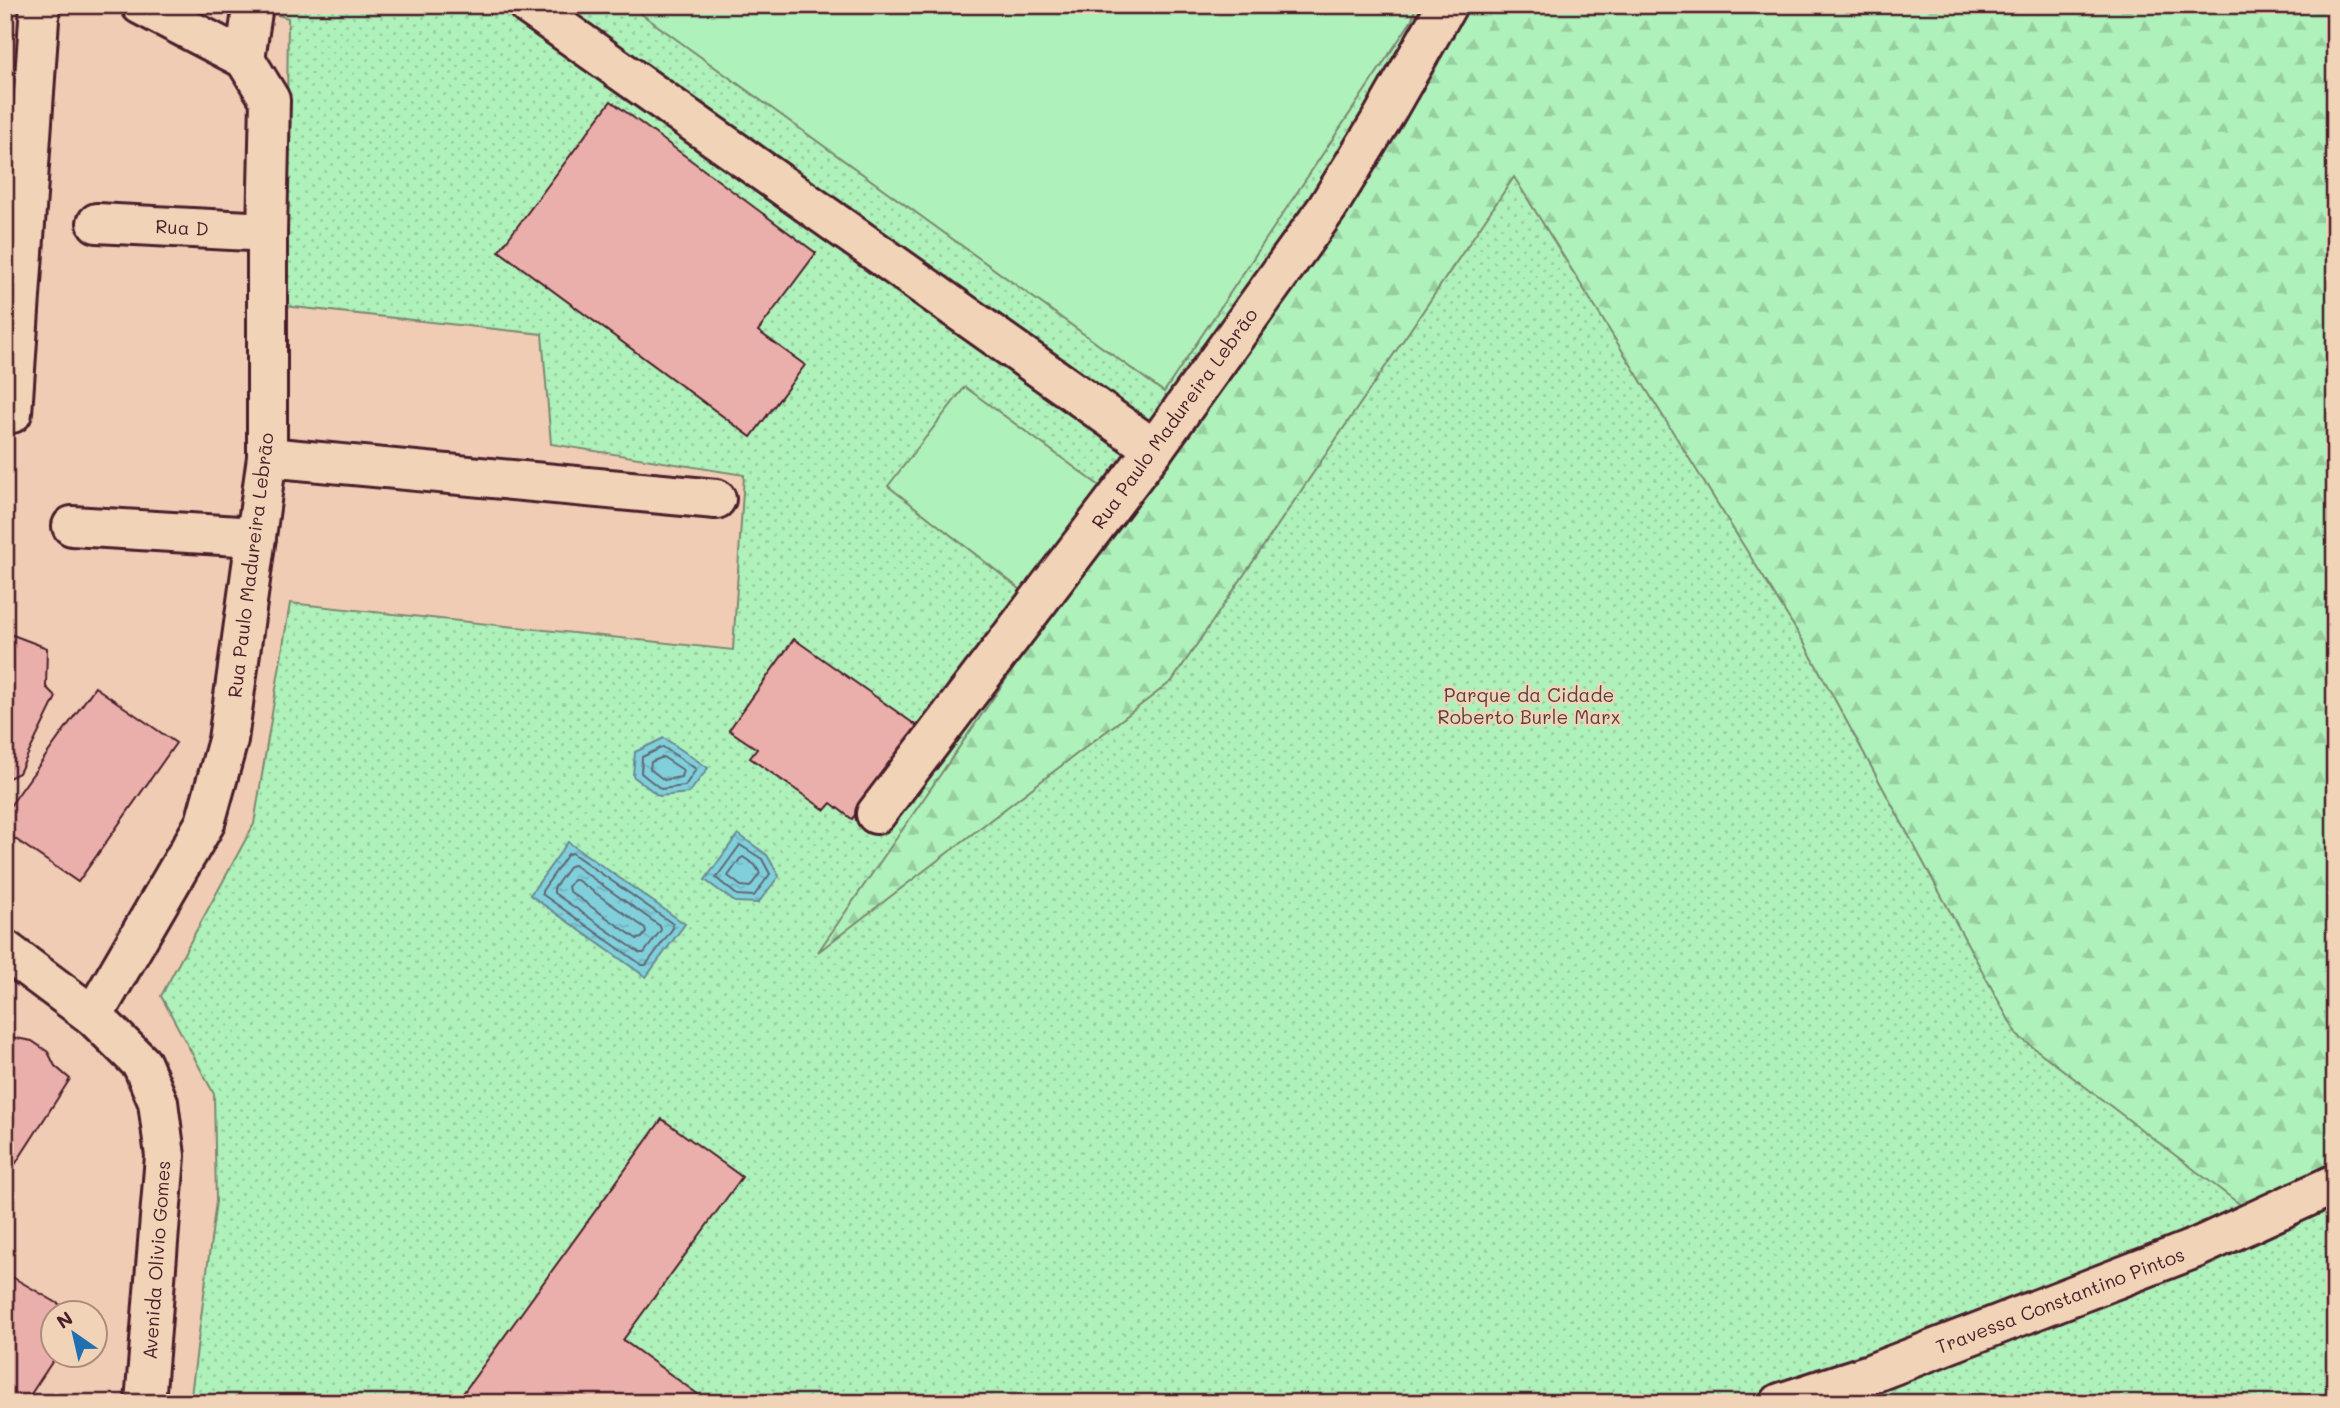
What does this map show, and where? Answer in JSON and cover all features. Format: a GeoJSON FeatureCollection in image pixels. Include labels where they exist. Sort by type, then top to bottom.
{"type":"FeatureCollection","features":[{"type":"Feature","properties":{"kind":"street"},"geometry":{"type":"LineString","coordinates":[[9,410],[40,5]]}},
{"type":"Feature","properties":{"kind":"street"},"geometry":{"type":"LineString","coordinates":[[141,5],[245,59],[253,5]]}},
{"type":"Feature","properties":{"kind":"street"},"geometry":{"type":"LineString","coordinates":[[528,5],[1154,449]]}},
{"type":"Feature","properties":{"kind":"street","name":"Rua Paulo Madureira Lebrão"},"geometry":{"type":"LineString","coordinates":[[876,814],[1154,449],[1327,208],[1447,5]]}},
{"type":"Feature","properties":{"kind":"street","name":"Rua Paulo Madureira Lebrão"},"geometry":{"type":"LineString","coordinates":[[93,1016],[205,823],[229,740],[267,457],[270,100],[245,59]]}},
{"type":"Feature","properties":{"kind":"street","name":"Rua D"},"geometry":{"type":"LineString","coordinates":[[97,223],[267,232]]}},
{"type":"Feature","properties":{"kind":"street"},"geometry":{"type":"LineString","coordinates":[[267,457],[716,499]]}},
{"type":"Feature","properties":{"kind":"street"},"geometry":{"type":"LineString","coordinates":[[72,526],[256,537]]}},
{"type":"Feature","properties":{"kind":"street","name":"Avenida Olivio Gomes"},"geometry":{"type":"LineString","coordinates":[[5,950],[93,1016],[142,1065],[158,1102],[165,1156],[145,1403]]}},
{"type":"Feature","properties":{"kind":"street","name":"Travessa Constantino Pintos"},"geometry":{"type":"LineString","coordinates":[[1780,1403],[1870,1374],[2196,1248],[2335,1184]]}},
{"type":"Feature","properties":{"kind":"green space","name":"Parque da Cidade Roberto Burle Marx"},"geometry":{"type":"Polygon","coordinates":[[[245,5],[2335,5],[2335,1403],[190,1403],[216,1201],[214,1094],[161,996],[254,824],[290,603],[733,650],[744,475],[551,444],[542,334],[285,306],[288,18],[245,5]]]}},
{"type":"Feature","properties":{"kind":"green space"},"geometry":{"type":"Polygon","coordinates":[[[629,5],[1416,5],[1412,20],[1164,392],[629,5]]]}},
{"type":"Feature","properties":{"kind":"green space"},"geometry":{"type":"Polygon","coordinates":[[[1449,5],[2335,5],[2335,1176],[2242,1206],[2017,1035],[1803,641],[1514,177],[1172,681],[818,952],[1331,208],[1449,5]]]}},
{"type":"Feature","properties":{"kind":"green space"},"geometry":{"type":"Polygon","coordinates":[[[965,387],[1108,492],[1030,597],[888,486],[965,387]]]}},
{"type":"Feature","properties":{"kind":"water"},"geometry":{"type":"Polygon","coordinates":[[[664,738],[708,768],[689,793],[659,796],[633,776],[635,752],[664,738]]]}},
{"type":"Feature","properties":{"kind":"water"},"geometry":{"type":"Polygon","coordinates":[[[738,834],[767,855],[779,876],[758,903],[735,902],[705,880],[738,834]]]}},
{"type":"Feature","properties":{"kind":"water"},"geometry":{"type":"Polygon","coordinates":[[[568,842],[685,924],[646,977],[530,895],[568,842]]]}},
{"type":"Feature","properties":{"kind":"building"},"geometry":{"type":"Polygon","coordinates":[[[611,101],[816,253],[758,331],[805,365],[751,437],[499,251],[611,101]]]}},
{"type":"Feature","properties":{"kind":"building"},"geometry":{"type":"Polygon","coordinates":[[[10,634],[47,648],[46,687],[56,697],[19,773],[5,780],[5,645],[10,634]]]}},
{"type":"Feature","properties":{"kind":"building"},"geometry":{"type":"Polygon","coordinates":[[[794,639],[917,726],[852,819],[831,803],[825,810],[750,758],[757,749],[729,730],[794,639]]]}},
{"type":"Feature","properties":{"kind":"building"},"geometry":{"type":"Polygon","coordinates":[[[95,687],[176,743],[78,882],[5,832],[5,813],[95,687]]]}},
{"type":"Feature","properties":{"kind":"building"},"geometry":{"type":"Polygon","coordinates":[[[5,1034],[32,1041],[48,1052],[55,1066],[70,1079],[5,1180],[5,1034]]]}},
{"type":"Feature","properties":{"kind":"building"},"geometry":{"type":"Polygon","coordinates":[[[662,1119],[742,1177],[623,1340],[710,1403],[456,1403],[662,1119]]]}},
{"type":"Feature","properties":{"kind":"building"},"geometry":{"type":"Polygon","coordinates":[[[7,1274],[52,1300],[38,1300],[38,1370],[47,1370],[25,1403],[5,1403],[7,1274]]]}}]}
